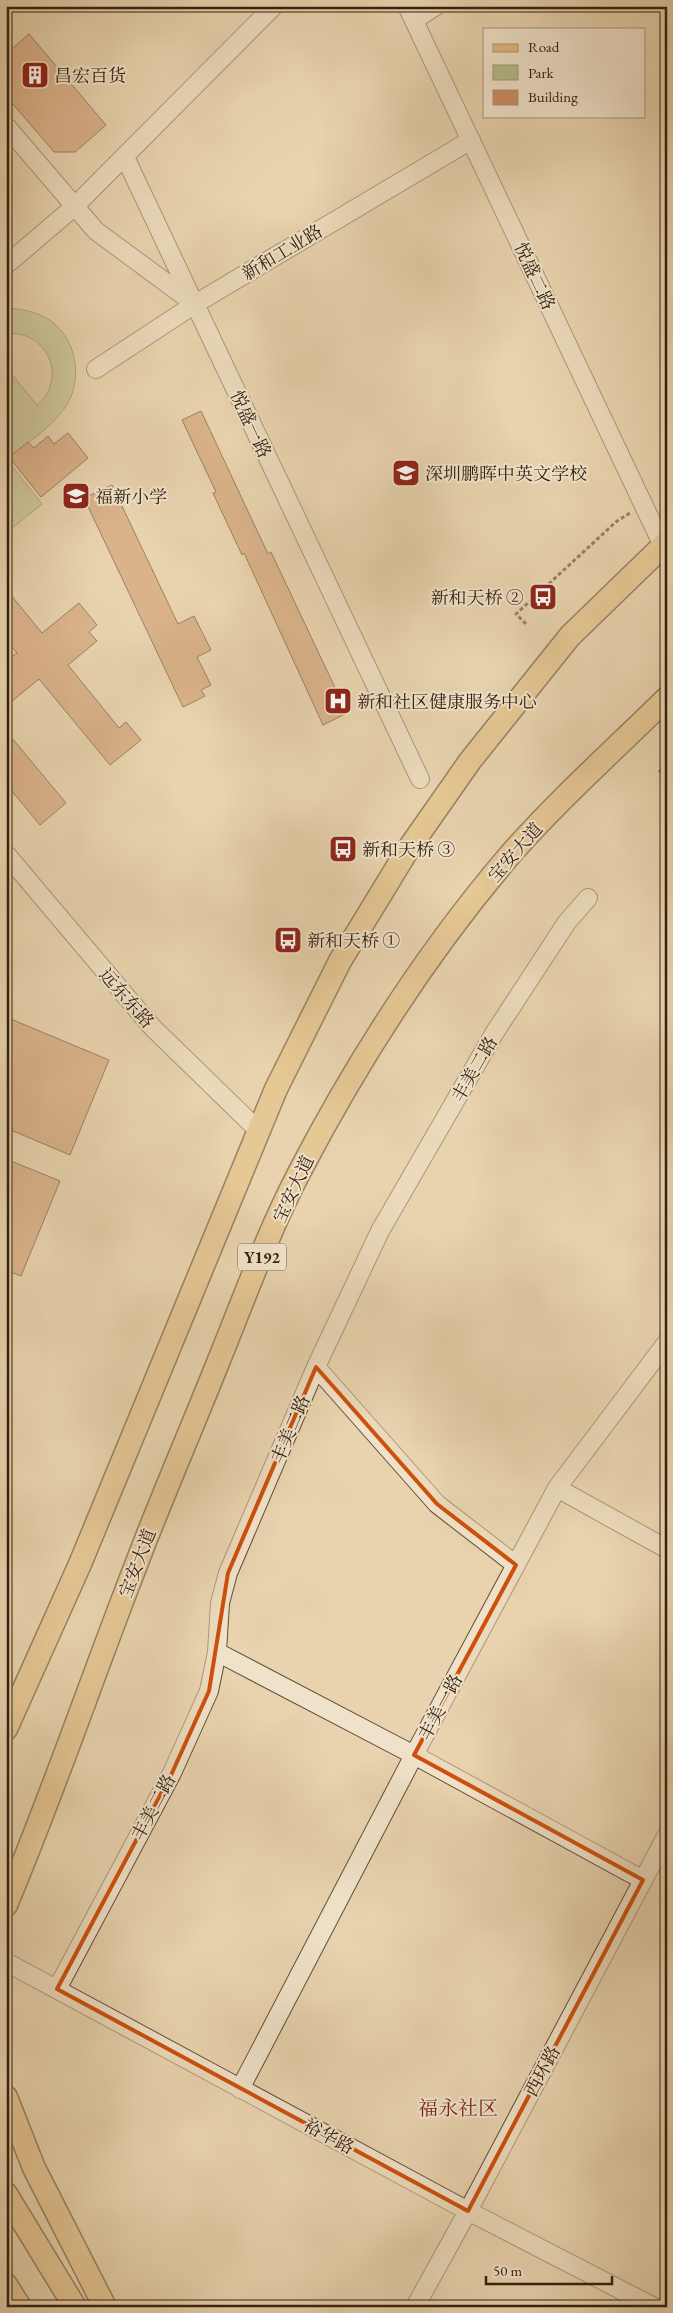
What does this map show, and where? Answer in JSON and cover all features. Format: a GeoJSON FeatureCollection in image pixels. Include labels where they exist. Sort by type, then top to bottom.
{"type":"FeatureCollection","features":[{"type":"Feature","properties":{"kind":"main road","name":"Y192"},"geometry":{"type":"LineString","coordinates":[[6,1728],[80,1564],[276,1089],[340,961],[407,851],[470,761],[570,636],[665,544]]}},
{"type":"Feature","properties":{"kind":"main road","name":"宝安大道"},"geometry":{"type":"LineString","coordinates":[[6,1905],[38,1828],[137,1563],[256,1270],[299,1173],[354,1076],[406,995],[457,923],[509,857],[563,797],[667,698]]}},
{"type":"Feature","properties":{"kind":"main road"},"geometry":{"type":"LineString","coordinates":[[6,2097],[34,2168],[105,2307]]}},
{"type":"Feature","properties":{"kind":"main road"},"geometry":{"type":"LineString","coordinates":[[6,2194],[75,2307]]}},
{"type":"Feature","properties":{"kind":"main road"},"geometry":{"type":"LineString","coordinates":[[6,2285],[20,2307]]}},
{"type":"Feature","properties":{"kind":"street"},"geometry":{"type":"LineString","coordinates":[[6,265],[74,207],[274,6]]}},
{"type":"Feature","properties":{"kind":"street"},"geometry":{"type":"LineString","coordinates":[[411,13],[436,6]]}},
{"type":"Feature","properties":{"kind":"street","name":"悦盛二路"},"geometry":{"type":"LineString","coordinates":[[411,13],[665,544]]}},
{"type":"Feature","properties":{"kind":"street","name":"悦盛一路"},"geometry":{"type":"LineString","coordinates":[[6,126],[96,231],[195,304],[420,779]]}},
{"type":"Feature","properties":{"kind":"street","name":"新和工业路"},"geometry":{"type":"LineString","coordinates":[[96,369],[195,304],[471,140]]}},
{"type":"Feature","properties":{"kind":"street"},"geometry":{"type":"LineString","coordinates":[[125,157],[195,304]]}},
{"type":"Feature","properties":{"kind":"street","name":"远东东路"},"geometry":{"type":"LineString","coordinates":[[6,854],[152,1027],[259,1131]]}},
{"type":"Feature","properties":{"kind":"street","name":"丰美二路"},"geometry":{"type":"LineString","coordinates":[[57,1989],[172,1773],[208,1691],[217,1652],[220,1603],[228,1573],[316,1367],[380,1231],[495,1032],[567,922],[588,898]]}},
{"type":"Feature","properties":{"kind":"street","name":"丰美一路"},"geometry":{"type":"LineString","coordinates":[[240,2089],[414,1755],[558,1488],[667,1342]]}},
{"type":"Feature","properties":{"kind":"street"},"geometry":{"type":"LineString","coordinates":[[316,1367],[437,1504],[516,1565]]}},
{"type":"Feature","properties":{"kind":"street"},"geometry":{"type":"LineString","coordinates":[[558,1488],[667,1548]]}},
{"type":"Feature","properties":{"kind":"street"},"geometry":{"type":"LineString","coordinates":[[217,1652],[414,1755],[643,1880]]}},
{"type":"Feature","properties":{"kind":"street","name":"西环路"},"geometry":{"type":"LineString","coordinates":[[415,2307],[468,2211],[667,1835]]}},
{"type":"Feature","properties":{"kind":"street","name":"裕华路"},"geometry":{"type":"LineString","coordinates":[[6,1962],[468,2211],[654,2307]]}},
{"type":"Feature","properties":{"kind":"path"},"geometry":{"type":"LineString","coordinates":[[526,624],[516,614],[617,521],[632,512]]}},
{"type":"Feature","properties":{"kind":"path"},"geometry":{"type":"LineString","coordinates":[[659,770],[664,775],[667,771]]}},
{"type":"Feature","properties":{"kind":"highlighted area"},"geometry":{"type":"Polygon","coordinates":[[[316,1367],[437,1504],[516,1565],[414,1755],[643,1880],[468,2211],[57,1989],[172,1773],[209,1691],[228,1573],[316,1367]]]}},
{"type":"Feature","properties":{"kind":"green space"},"geometry":{"type":"Polygon","coordinates":[[[6,309],[37,314],[57,326],[65,335],[71,347],[76,372],[71,398],[64,409],[45,430],[6,460],[6,367],[37,405],[48,392],[52,376],[48,356],[43,348],[27,336],[6,334],[6,309]]]}},
{"type":"Feature","properties":{"kind":"green space"},"geometry":{"type":"Polygon","coordinates":[[[8,461],[42,504],[6,533],[6,463],[8,461]]]}},
{"type":"Feature","properties":{"kind":"building","name":"昌宏百货"},"geometry":{"type":"Polygon","coordinates":[[[29,34],[106,125],[75,152],[54,152],[6,96],[6,54],[29,34]]]}},
{"type":"Feature","properties":{"kind":"building"},"geometry":{"type":"Polygon","coordinates":[[[201,411],[268,554],[271,552],[347,713],[323,725],[244,553],[242,555],[213,493],[216,492],[182,420],[201,411]]]}},
{"type":"Feature","properties":{"kind":"building"},"geometry":{"type":"Polygon","coordinates":[[[68,433],[88,458],[41,497],[9,457],[28,442],[34,448],[48,436],[54,444],[68,433]]]}},
{"type":"Feature","properties":{"kind":"building"},"geometry":{"type":"Polygon","coordinates":[[[112,485],[178,624],[194,616],[211,650],[197,657],[211,685],[201,690],[205,696],[183,707],[84,498],[112,485]]]}},
{"type":"Feature","properties":{"kind":"building"},"geometry":{"type":"Polygon","coordinates":[[[6,589],[42,633],[79,603],[97,625],[89,632],[97,641],[68,665],[119,728],[126,722],[141,740],[110,765],[39,679],[6,706],[6,661],[17,653],[6,640],[6,589]]]}},
{"type":"Feature","properties":{"kind":"building"},"geometry":{"type":"Polygon","coordinates":[[[6,731],[66,803],[40,825],[6,784],[6,731]]]}},
{"type":"Feature","properties":{"kind":"building"},"geometry":{"type":"Polygon","coordinates":[[[6,1017],[109,1060],[70,1155],[6,1128],[6,1017]]]}},
{"type":"Feature","properties":{"kind":"building"},"geometry":{"type":"Polygon","coordinates":[[[6,1159],[60,1181],[21,1276],[6,1270],[6,1159]]]}},
{"type":"Feature","properties":{"kind":"place","name":"昌宏百货"},"geometry":{"type":"Point","coordinates":[35,75]}},
{"type":"Feature","properties":{"kind":"place","name":"深圳鹏晖中英文学校"},"geometry":{"type":"Point","coordinates":[406,473]}},
{"type":"Feature","properties":{"kind":"place","name":"福新小学"},"geometry":{"type":"Point","coordinates":[76,496]}},
{"type":"Feature","properties":{"kind":"place","name":"新和天桥 ②"},"geometry":{"type":"Point","coordinates":[543,597]}},
{"type":"Feature","properties":{"kind":"place","name":"新和社区健康服务中心"},"geometry":{"type":"Point","coordinates":[338,701]}},
{"type":"Feature","properties":{"kind":"place","name":"新和天桥 ③"},"geometry":{"type":"Point","coordinates":[343,849]}},
{"type":"Feature","properties":{"kind":"place","name":"新和天桥 ①"},"geometry":{"type":"Point","coordinates":[288,940]}},
{"type":"Feature","properties":{"kind":"district","name":"福永社区"},"geometry":{"type":"Point","coordinates":[458,2108]}}]}
